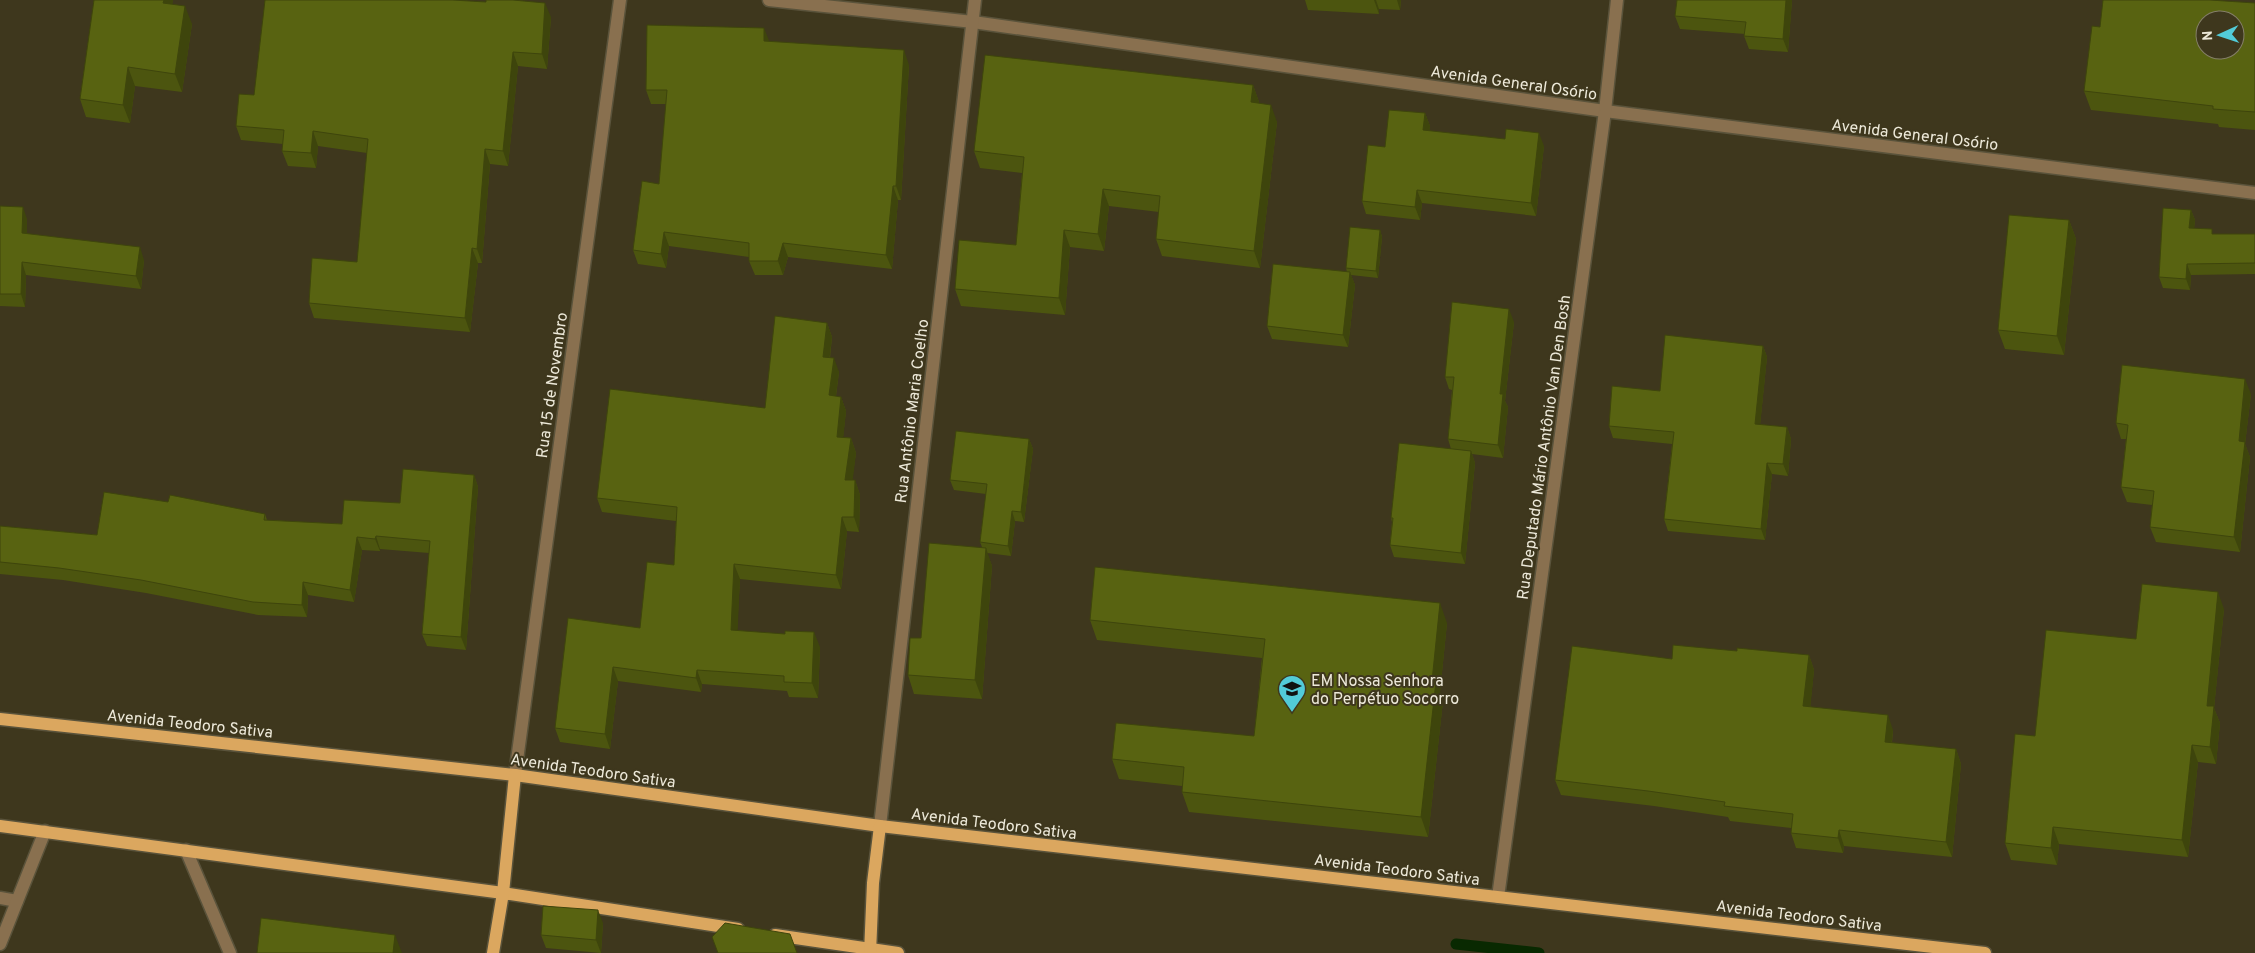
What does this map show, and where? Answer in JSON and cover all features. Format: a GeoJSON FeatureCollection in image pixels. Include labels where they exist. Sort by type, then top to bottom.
{"type":"FeatureCollection","features":[{"type":"Feature","properties":{"kind":"main road","name":"Avenida Teodoro Sativa"},"geometry":{"type":"LineString","coordinates":[[0,719],[515,775],[880,826],[1986,953]]}},
{"type":"Feature","properties":{"kind":"main road"},"geometry":{"type":"LineString","coordinates":[[493,953],[503,893],[515,775]]}},
{"type":"Feature","properties":{"kind":"main road"},"geometry":{"type":"LineString","coordinates":[[0,826],[503,893],[870,951],[898,953]]}},
{"type":"Feature","properties":{"kind":"main road"},"geometry":{"type":"LineString","coordinates":[[870,951],[873,883],[880,826]]}},
{"type":"Feature","properties":{"kind":"street","name":"Rua 15 de Novembro"},"geometry":{"type":"LineString","coordinates":[[515,775],[620,0]]}},
{"type":"Feature","properties":{"kind":"street","name":"Avenida General Osório"},"geometry":{"type":"LineString","coordinates":[[769,0],[973,22],[1605,111],[2255,193]]}},
{"type":"Feature","properties":{"kind":"street","name":"Rua Antônio Maria Coelho"},"geometry":{"type":"LineString","coordinates":[[880,826],[975,0]]}},
{"type":"Feature","properties":{"kind":"street","name":"Rua Deputado Mário Antônio Van Den Bosh"},"geometry":{"type":"LineString","coordinates":[[1498,897],[1605,111],[1617,0]]}},
{"type":"Feature","properties":{"kind":"street"},"geometry":{"type":"LineString","coordinates":[[0,944],[45,831]]}},
{"type":"Feature","properties":{"kind":"street"},"geometry":{"type":"LineString","coordinates":[[186,850],[230,953]]}},
{"type":"Feature","properties":{"kind":"street"},"geometry":{"type":"LineString","coordinates":[[0,898],[17,901]]}},
{"type":"Feature","properties":{"kind":"building"},"geometry":{"type":"Polygon","coordinates":[[[94,0],[164,0],[163,3],[185,6],[175,74],[128,67],[123,105],[80,99],[94,0]]]}},
{"type":"Feature","properties":{"kind":"building"},"geometry":{"type":"Polygon","coordinates":[[[265,0],[453,0],[486,2],[486,0],[513,0],[545,3],[542,54],[513,52],[503,151],[485,149],[477,249],[472,248],[465,318],[309,303],[312,258],[357,262],[368,139],[313,131],[311,153],[282,151],[284,130],[236,126],[239,94],[254,95],[265,0]]]}},
{"type":"Feature","properties":{"kind":"building"},"geometry":{"type":"Polygon","coordinates":[[[1677,0],[1786,0],[1783,39],[1744,36],[1746,22],[1675,16],[1677,0]]]}},
{"type":"Feature","properties":{"kind":"building"},"geometry":{"type":"Polygon","coordinates":[[[2103,0],[2210,0],[2255,3],[2255,112],[2213,109],[2213,106],[2084,91],[2092,26],[2100,27],[2103,0]]]}},
{"type":"Feature","properties":{"kind":"building"},"geometry":{"type":"Polygon","coordinates":[[[647,25],[764,28],[764,41],[904,50],[896,186],[893,186],[886,255],[783,243],[778,261],[749,261],[749,243],[664,232],[661,254],[633,250],[642,181],[659,184],[667,90],[646,90],[647,25]]]}},
{"type":"Feature","properties":{"kind":"building"},"geometry":{"type":"Polygon","coordinates":[[[985,55],[1253,85],[1251,102],[1271,105],[1254,251],[1156,239],[1160,196],[1103,189],[1098,234],[1064,230],[1059,298],[955,289],[959,240],[1016,245],[1024,157],[974,151],[985,55]]]}},
{"type":"Feature","properties":{"kind":"building"},"geometry":{"type":"Polygon","coordinates":[[[1389,110],[1425,113],[1423,130],[1505,139],[1506,129],[1539,133],[1531,203],[1417,190],[1415,207],[1362,201],[1368,145],[1385,147],[1389,110]]]}},
{"type":"Feature","properties":{"kind":"building"},"geometry":{"type":"Polygon","coordinates":[[[0,206],[23,207],[22,233],[140,247],[136,276],[22,262],[21,294],[0,294],[0,206]]]}},
{"type":"Feature","properties":{"kind":"building"},"geometry":{"type":"Polygon","coordinates":[[[2163,208],[2191,210],[2189,228],[2212,229],[2212,234],[2255,234],[2255,263],[2187,264],[2186,279],[2159,277],[2163,208]]]}},
{"type":"Feature","properties":{"kind":"building"},"geometry":{"type":"Polygon","coordinates":[[[2009,215],[2069,220],[2057,336],[1998,330],[2009,215]]]}},
{"type":"Feature","properties":{"kind":"building"},"geometry":{"type":"Polygon","coordinates":[[[1350,227],[1380,230],[1376,271],[1346,268],[1350,227]]]}},
{"type":"Feature","properties":{"kind":"building"},"geometry":{"type":"Polygon","coordinates":[[[1273,264],[1350,272],[1343,335],[1267,326],[1273,264]]]}},
{"type":"Feature","properties":{"kind":"building"},"geometry":{"type":"Polygon","coordinates":[[[1452,302],[1509,309],[1500,394],[1503,394],[1498,445],[1448,439],[1454,377],[1445,377],[1452,302]]]}},
{"type":"Feature","properties":{"kind":"building"},"geometry":{"type":"Polygon","coordinates":[[[775,316],[827,323],[823,357],[834,358],[829,395],[841,397],[837,437],[851,438],[845,480],[855,480],[854,517],[842,517],[836,575],[734,564],[731,630],[785,634],[785,631],[814,632],[812,683],[784,682],[784,676],[697,670],[696,678],[613,667],[605,734],[555,728],[568,618],[640,628],[647,562],[674,565],[677,507],[597,498],[610,389],[765,408],[775,316]]]}},
{"type":"Feature","properties":{"kind":"building"},"geometry":{"type":"Polygon","coordinates":[[[1665,335],[1763,346],[1755,424],[1787,427],[1783,464],[1767,463],[1761,529],[1664,519],[1674,432],[1609,426],[1612,386],[1660,391],[1665,335]]]}},
{"type":"Feature","properties":{"kind":"building"},"geometry":{"type":"Polygon","coordinates":[[[2122,365],[2245,379],[2239,441],[2245,442],[2234,537],[2150,527],[2154,491],[2121,487],[2128,425],[2116,423],[2122,365]]]}},
{"type":"Feature","properties":{"kind":"building"},"geometry":{"type":"Polygon","coordinates":[[[956,431],[1029,439],[1021,512],[1012,511],[1008,546],[980,542],[987,484],[950,480],[956,431]]]}},
{"type":"Feature","properties":{"kind":"building"},"geometry":{"type":"Polygon","coordinates":[[[1399,443],[1471,451],[1461,553],[1390,545],[1399,443]]]}},
{"type":"Feature","properties":{"kind":"building"},"geometry":{"type":"Polygon","coordinates":[[[403,469],[474,475],[461,637],[422,634],[430,541],[376,536],[375,539],[357,537],[350,590],[303,582],[302,605],[253,602],[141,580],[59,568],[0,562],[0,526],[97,535],[104,492],[168,502],[170,495],[265,514],[264,520],[342,524],[344,500],[400,503],[403,469]]]}},
{"type":"Feature","properties":{"kind":"building"},"geometry":{"type":"Polygon","coordinates":[[[929,543],[986,548],[975,680],[908,675],[910,638],[921,638],[929,543]]]}},
{"type":"Feature","properties":{"kind":"building"},"geometry":{"type":"Polygon","coordinates":[[[1095,567],[1440,603],[1432,681],[1436,681],[1421,817],[1182,792],[1184,767],[1112,759],[1116,723],[1254,736],[1265,639],[1090,620],[1095,567]]]}},
{"type":"Feature","properties":{"kind":"building"},"geometry":{"type":"Polygon","coordinates":[[[2142,584],[2218,592],[2207,706],[2214,706],[2210,747],[2192,745],[2182,840],[2053,827],[2051,848],[2005,843],[2015,734],[2035,736],[2046,630],[2136,639],[2142,584]]]}},
{"type":"Feature","properties":{"kind":"building"},"geometry":{"type":"Polygon","coordinates":[[[1673,645],[1737,651],[1737,648],[1809,655],[1803,706],[1888,715],[1885,742],[1956,749],[1946,842],[1839,830],[1838,838],[1791,833],[1793,814],[1724,806],[1725,802],[1648,791],[1555,780],[1572,646],[1672,659],[1673,645]]]}},
{"type":"Feature","properties":{"kind":"building"},"geometry":{"type":"Polygon","coordinates":[[[543,906],[598,910],[596,940],[541,935],[543,906]]]}},
{"type":"Feature","properties":{"kind":"building"},"geometry":{"type":"Polygon","coordinates":[[[261,918],[395,935],[393,953],[257,953],[261,918]]]}},
{"type":"Feature","properties":{"kind":"building"},"geometry":{"type":"Polygon","coordinates":[[[725,923],[790,934],[797,953],[718,953],[712,937],[725,923]]]}},
{"type":"Feature","properties":{"kind":"waterway"},"geometry":{"type":"LineString","coordinates":[[1456,944],[1539,953]]}},
{"type":"Feature","properties":{"kind":"place","name":"EM Nossa Senhora do Perpétuo Socorro"},"geometry":{"type":"Point","coordinates":[1292,713]}}]}
